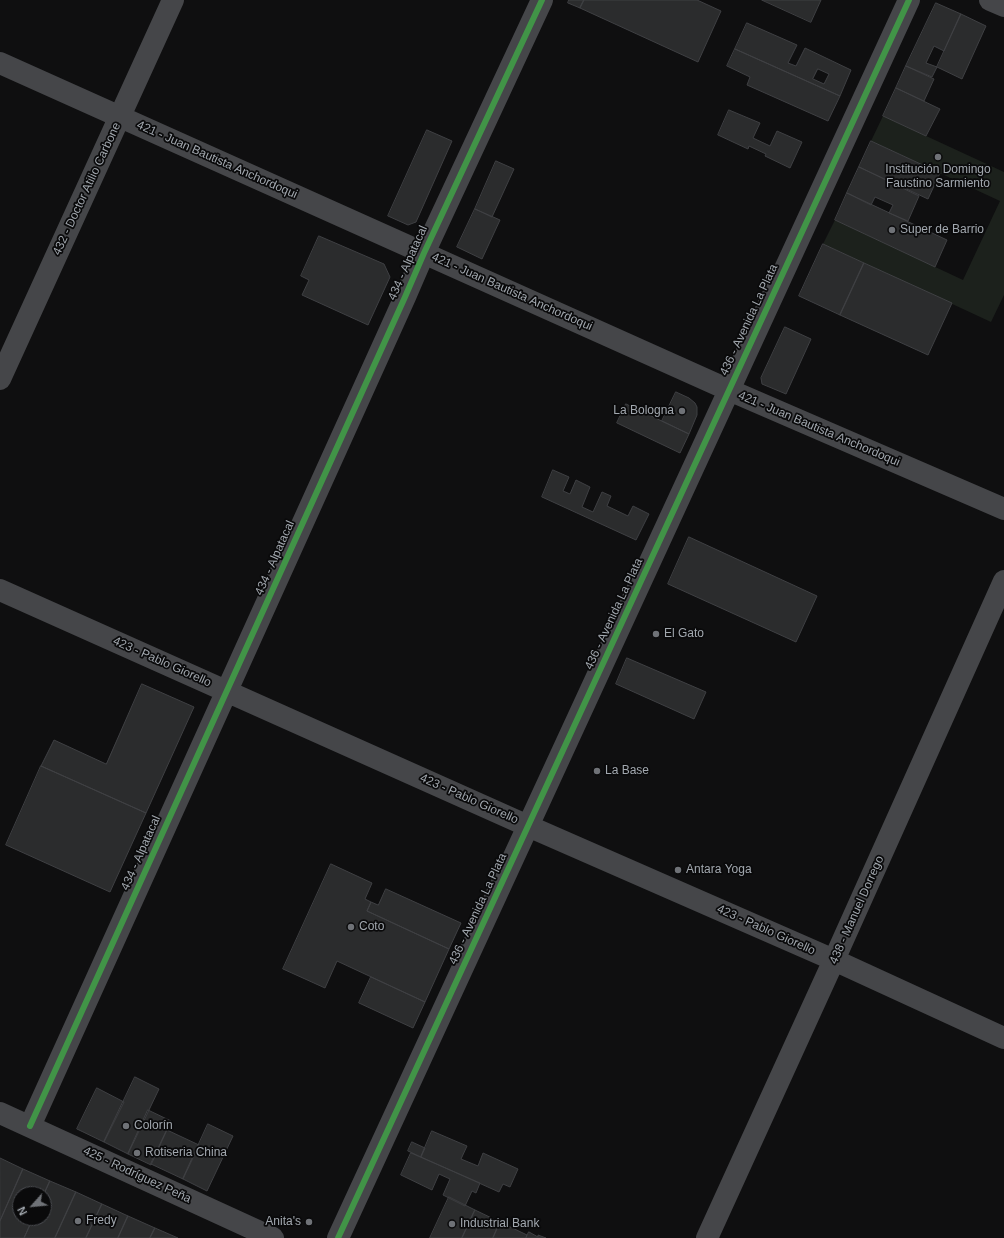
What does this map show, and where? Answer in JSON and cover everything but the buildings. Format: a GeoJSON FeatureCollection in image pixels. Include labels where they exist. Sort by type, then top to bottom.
{"type":"FeatureCollection","features":[{"type":"Feature","properties":{"kind":"street","name":"432 - Doctor Atilio Carbone"},"geometry":{"type":"LineString","coordinates":[[0,379],[173,0]]}},
{"type":"Feature","properties":{"kind":"street","name":"434 - Alpatacal"},"geometry":{"type":"LineString","coordinates":[[30,1126],[424,253],[542,0]]}},
{"type":"Feature","properties":{"kind":"street","name":"436 - Avenida La Plata"},"geometry":{"type":"LineString","coordinates":[[338,1238],[909,0]]}},
{"type":"Feature","properties":{"kind":"street"},"geometry":{"type":"LineString","coordinates":[[990,0],[1004,6]]}},
{"type":"Feature","properties":{"kind":"street","name":"421 - Juan Bautista Anchordoqui"},"geometry":{"type":"LineString","coordinates":[[0,63],[729,390],[1004,509]]}},
{"type":"Feature","properties":{"kind":"street","name":"438 - Manuel Dorrego"},"geometry":{"type":"LineString","coordinates":[[707,1238],[834,960],[1004,581]]}},
{"type":"Feature","properties":{"kind":"street","name":"423 - Pablo Giorello"},"geometry":{"type":"LineString","coordinates":[[0,590],[528,826],[834,960],[1004,1038]]}},
{"type":"Feature","properties":{"kind":"street","name":"425 - Rodríguez Peña"},"geometry":{"type":"LineString","coordinates":[[0,1113],[273,1238]]}},
{"type":"Feature","properties":{"kind":"shaded area"},"geometry":{"type":"Polygon","coordinates":[[[883,116],[1004,172],[1004,295],[991,322],[823,244],[835,220],[963,280],[1000,201],[871,141],[883,116]]]}},
{"type":"Feature","properties":{"kind":"cycle path"},"geometry":{"type":"LineString","coordinates":[[30,1126],[424,253],[542,0]]}},
{"type":"Feature","properties":{"kind":"cycle path"},"geometry":{"type":"LineString","coordinates":[[338,1238],[909,0]]}},
{"type":"Feature","properties":{"kind":"place","name":"Institución Domingo Faustino Sarmiento"},"geometry":{"type":"Point","coordinates":[938,157]}},
{"type":"Feature","properties":{"kind":"place","name":"Super de Barrio"},"geometry":{"type":"Point","coordinates":[892,230]}},
{"type":"Feature","properties":{"kind":"place","name":"La Bologna"},"geometry":{"type":"Point","coordinates":[682,411]}},
{"type":"Feature","properties":{"kind":"place","name":"El Gato"},"geometry":{"type":"Point","coordinates":[656,634]}},
{"type":"Feature","properties":{"kind":"place","name":"La Base"},"geometry":{"type":"Point","coordinates":[597,771]}},
{"type":"Feature","properties":{"kind":"place","name":"Antara Yoga"},"geometry":{"type":"Point","coordinates":[678,870]}},
{"type":"Feature","properties":{"kind":"place","name":"Coto"},"geometry":{"type":"Point","coordinates":[351,927]}},
{"type":"Feature","properties":{"kind":"place","name":"Colorín"},"geometry":{"type":"Point","coordinates":[126,1126]}},
{"type":"Feature","properties":{"kind":"place","name":"Rotiseria China"},"geometry":{"type":"Point","coordinates":[137,1153]}},
{"type":"Feature","properties":{"kind":"place","name":"Fredy"},"geometry":{"type":"Point","coordinates":[78,1221]}},
{"type":"Feature","properties":{"kind":"place","name":"Anita's"},"geometry":{"type":"Point","coordinates":[309,1222]}},
{"type":"Feature","properties":{"kind":"place","name":"Industrial Bank"},"geometry":{"type":"Point","coordinates":[452,1224]}}]}
